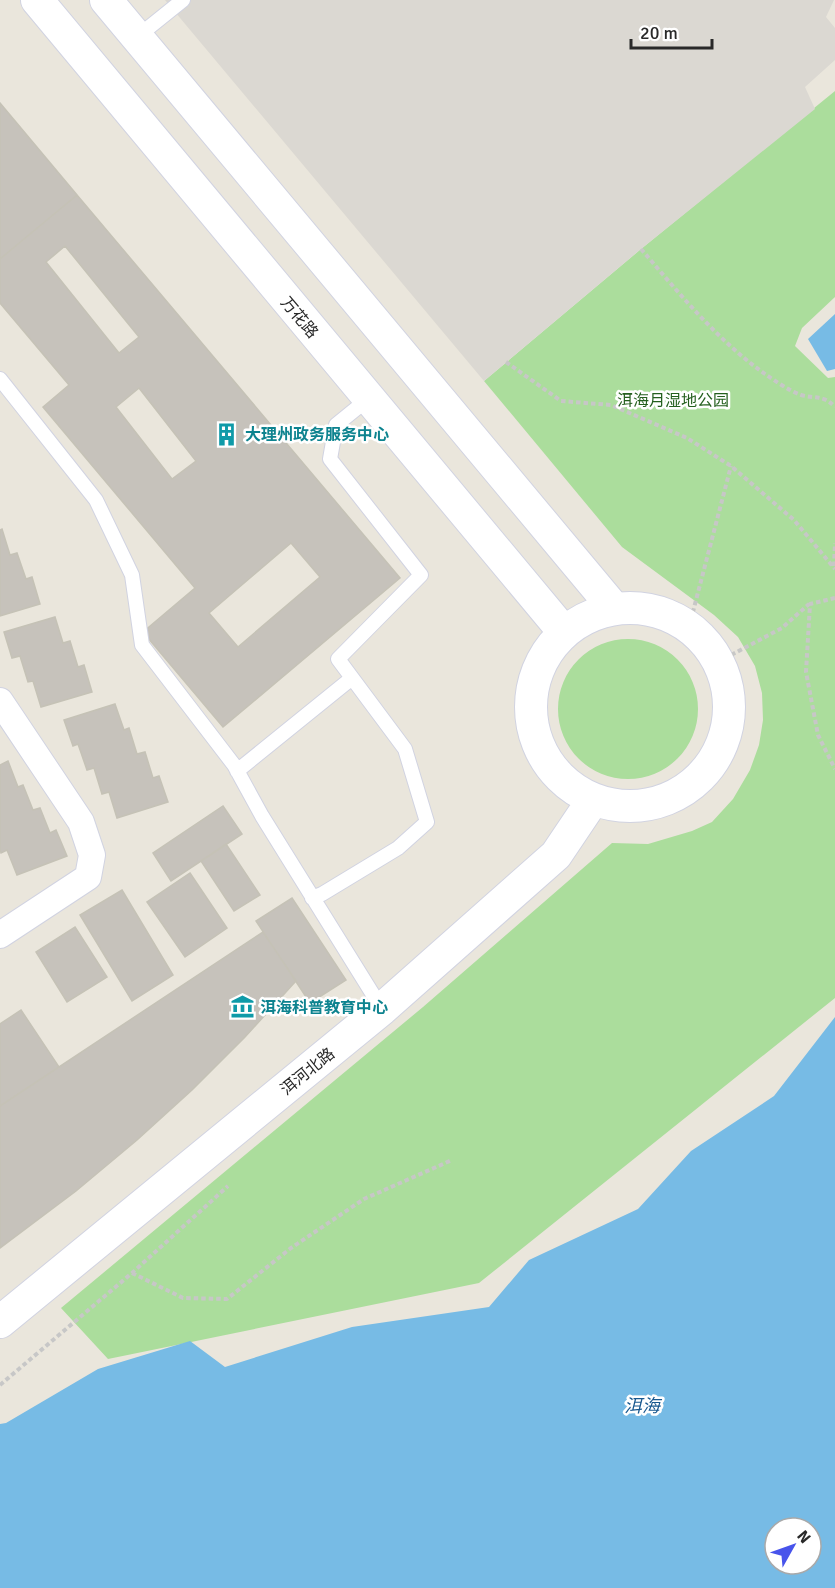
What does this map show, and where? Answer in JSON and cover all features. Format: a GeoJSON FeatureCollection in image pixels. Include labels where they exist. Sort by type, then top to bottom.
{"type":"FeatureCollection","features":[{"type":"Feature","properties":{"kind":"street","name":"万花路"},"geometry":{"type":"LineString","coordinates":[[37,0],[564,632]]}},
{"type":"Feature","properties":{"kind":"street"},"geometry":{"type":"LineString","coordinates":[[106,0],[613,608]]}},
{"type":"Feature","properties":{"kind":"street"},"geometry":{"type":"LineString","coordinates":[[613,608],[638,608],[665,614],[689,627],[706,643],[718,662],[727,687],[729,714],[724,740],[712,764],[694,784],[671,798],[645,806],[619,806],[593,800],[564,782],[543,756],[532,723],[532,690],[543,658],[564,632],[586,617],[613,608]]}},
{"type":"Feature","properties":{"kind":"street"},"geometry":{"type":"LineString","coordinates":[[0,701],[81,822],[92,855],[88,877],[0,935]]}},
{"type":"Feature","properties":{"kind":"street","name":"洱河北路"},"geometry":{"type":"LineString","coordinates":[[0,1322],[382,1009],[556,855],[593,800]]}},
{"type":"Feature","properties":{"kind":"lane"},"geometry":{"type":"LineString","coordinates":[[137,37],[183,0]]}},
{"type":"Feature","properties":{"kind":"lane"},"geometry":{"type":"LineString","coordinates":[[0,379],[96,500],[132,575],[142,645],[237,771],[262,816],[382,1009]]}},
{"type":"Feature","properties":{"kind":"lane"},"geometry":{"type":"LineString","coordinates":[[312,898],[398,848],[427,822],[405,749],[338,658],[421,575],[330,459],[336,425],[368,399]]}},
{"type":"Feature","properties":{"kind":"lane"},"geometry":{"type":"LineString","coordinates":[[237,771],[352,678]]}},
{"type":"Feature","properties":{"kind":"path"},"geometry":{"type":"LineString","coordinates":[[641,249],[697,314],[736,351],[765,374],[800,394],[828,399],[835,407]]}},
{"type":"Feature","properties":{"kind":"path"},"geometry":{"type":"LineString","coordinates":[[506,362],[561,401],[611,405],[687,438],[731,466],[794,520],[835,569]]}},
{"type":"Feature","properties":{"kind":"path"},"geometry":{"type":"LineString","coordinates":[[689,627],[731,466]]}},
{"type":"Feature","properties":{"kind":"path"},"geometry":{"type":"LineString","coordinates":[[835,543],[833,564],[835,569]]}},
{"type":"Feature","properties":{"kind":"path"},"geometry":{"type":"LineString","coordinates":[[718,662],[783,628],[810,604],[835,598]]}},
{"type":"Feature","properties":{"kind":"path"},"geometry":{"type":"LineString","coordinates":[[810,604],[806,672],[818,735],[835,769]]}},
{"type":"Feature","properties":{"kind":"path"},"geometry":{"type":"LineString","coordinates":[[132,1273],[183,1298],[227,1299],[291,1248],[364,1199],[452,1160]]}},
{"type":"Feature","properties":{"kind":"path"},"geometry":{"type":"LineString","coordinates":[[0,1385],[132,1273],[228,1186]]}},
{"type":"Feature","properties":{"kind":"green space","name":"洱海月湿地公园"},"geometry":{"type":"Polygon","coordinates":[[[835,91],[835,297],[802,328],[795,346],[828,378],[835,377],[835,998],[479,1283],[108,1359],[61,1308],[423,1007],[612,843],[648,844],[692,831],[712,822],[733,799],[750,770],[759,745],[763,720],[762,693],[755,666],[738,637],[714,615],[622,547],[484,381],[835,91]]]}},
{"type":"Feature","properties":{"kind":"green space"},"geometry":{"type":"Polygon","coordinates":[[[628,639],[655,644],[677,660],[693,682],[698,709],[693,736],[677,758],[655,774],[628,779],[601,774],[579,758],[563,736],[558,709],[563,682],[579,660],[601,644],[628,639]]]}},
{"type":"Feature","properties":{"kind":"shaded area"},"geometry":{"type":"Polygon","coordinates":[[[165,0],[834,0],[826,17],[835,28],[835,60],[805,87],[815,109],[641,249],[484,381],[165,0]]]}},
{"type":"Feature","properties":{"kind":"water"},"geometry":{"type":"Polygon","coordinates":[[[835,314],[835,369],[827,371],[808,339],[835,314]]]}},
{"type":"Feature","properties":{"kind":"water","name":"洱海"},"geometry":{"type":"Polygon","coordinates":[[[835,1017],[835,1588],[0,1588],[0,1424],[6,1423],[98,1369],[190,1341],[225,1367],[352,1327],[489,1307],[529,1260],[638,1209],[691,1151],[774,1096],[835,1017]]]}},
{"type":"Feature","properties":{"kind":"building"},"geometry":{"type":"Polygon","coordinates":[[[0,103],[77,195],[0,259],[0,103]]]}},
{"type":"Feature","properties":{"kind":"building","name":"大理州政务服务中心"},"geometry":{"type":"Polygon","coordinates":[[[77,195],[400,578],[223,727],[143,632],[195,588],[43,407],[69,385],[0,303],[0,259],[77,195]],[[65,246],[46,262],[119,353],[139,337],[65,246]],[[139,388],[116,407],[172,479],[196,461],[139,388]],[[291,543],[209,613],[238,647],[320,577],[291,543]]]}},
{"type":"Feature","properties":{"kind":"building"},"geometry":{"type":"Polygon","coordinates":[[[2,529],[10,555],[17,553],[26,579],[32,577],[40,604],[0,616],[0,530],[2,529]]]}},
{"type":"Feature","properties":{"kind":"building"},"geometry":{"type":"Polygon","coordinates":[[[55,617],[63,643],[70,641],[78,667],[84,665],[92,692],[41,707],[33,681],[28,682],[20,656],[12,658],[4,632],[55,617]]]}},
{"type":"Feature","properties":{"kind":"building"},"geometry":{"type":"Polygon","coordinates":[[[115,704],[124,730],[129,728],[137,754],[145,752],[153,778],[159,776],[168,802],[117,818],[109,792],[102,794],[94,768],[87,770],[78,744],[73,746],[64,720],[115,704]]]}},
{"type":"Feature","properties":{"kind":"building"},"geometry":{"type":"Polygon","coordinates":[[[8,761],[18,787],[23,785],[33,810],[40,808],[50,833],[56,830],[67,856],[17,875],[7,850],[1,853],[0,850],[0,765],[8,761]]]}},
{"type":"Feature","properties":{"kind":"building"},"geometry":{"type":"Polygon","coordinates":[[[223,806],[242,834],[171,881],[153,853],[223,806]]]}},
{"type":"Feature","properties":{"kind":"building"},"geometry":{"type":"Polygon","coordinates":[[[226,844],[260,895],[234,911],[201,861],[226,844]]]}},
{"type":"Feature","properties":{"kind":"building"},"geometry":{"type":"Polygon","coordinates":[[[190,873],[227,928],[185,957],[147,902],[190,873]]]}},
{"type":"Feature","properties":{"kind":"building"},"geometry":{"type":"Polygon","coordinates":[[[122,890],[173,975],[132,1001],[80,915],[122,890]]]}},
{"type":"Feature","properties":{"kind":"building"},"geometry":{"type":"Polygon","coordinates":[[[292,898],[346,980],[310,1003],[256,921],[292,898]]]}},
{"type":"Feature","properties":{"kind":"building"},"geometry":{"type":"Polygon","coordinates":[[[75,927],[107,977],[67,1002],[36,952],[75,927]]]}},
{"type":"Feature","properties":{"kind":"building"},"geometry":{"type":"Polygon","coordinates":[[[263,932],[296,981],[192,1090],[137,1140],[76,1191],[0,1248],[0,1106],[263,932]]]}},
{"type":"Feature","properties":{"kind":"building"},"geometry":{"type":"Polygon","coordinates":[[[21,1010],[59,1067],[0,1106],[0,1024],[21,1010]]]}},
{"type":"Feature","properties":{"kind":"place","name":"大理州政务服务中心"},"geometry":{"type":"Point","coordinates":[227,434]}},
{"type":"Feature","properties":{"kind":"place","name":"洱海科普教育中心"},"geometry":{"type":"Point","coordinates":[242,1007]}}]}
